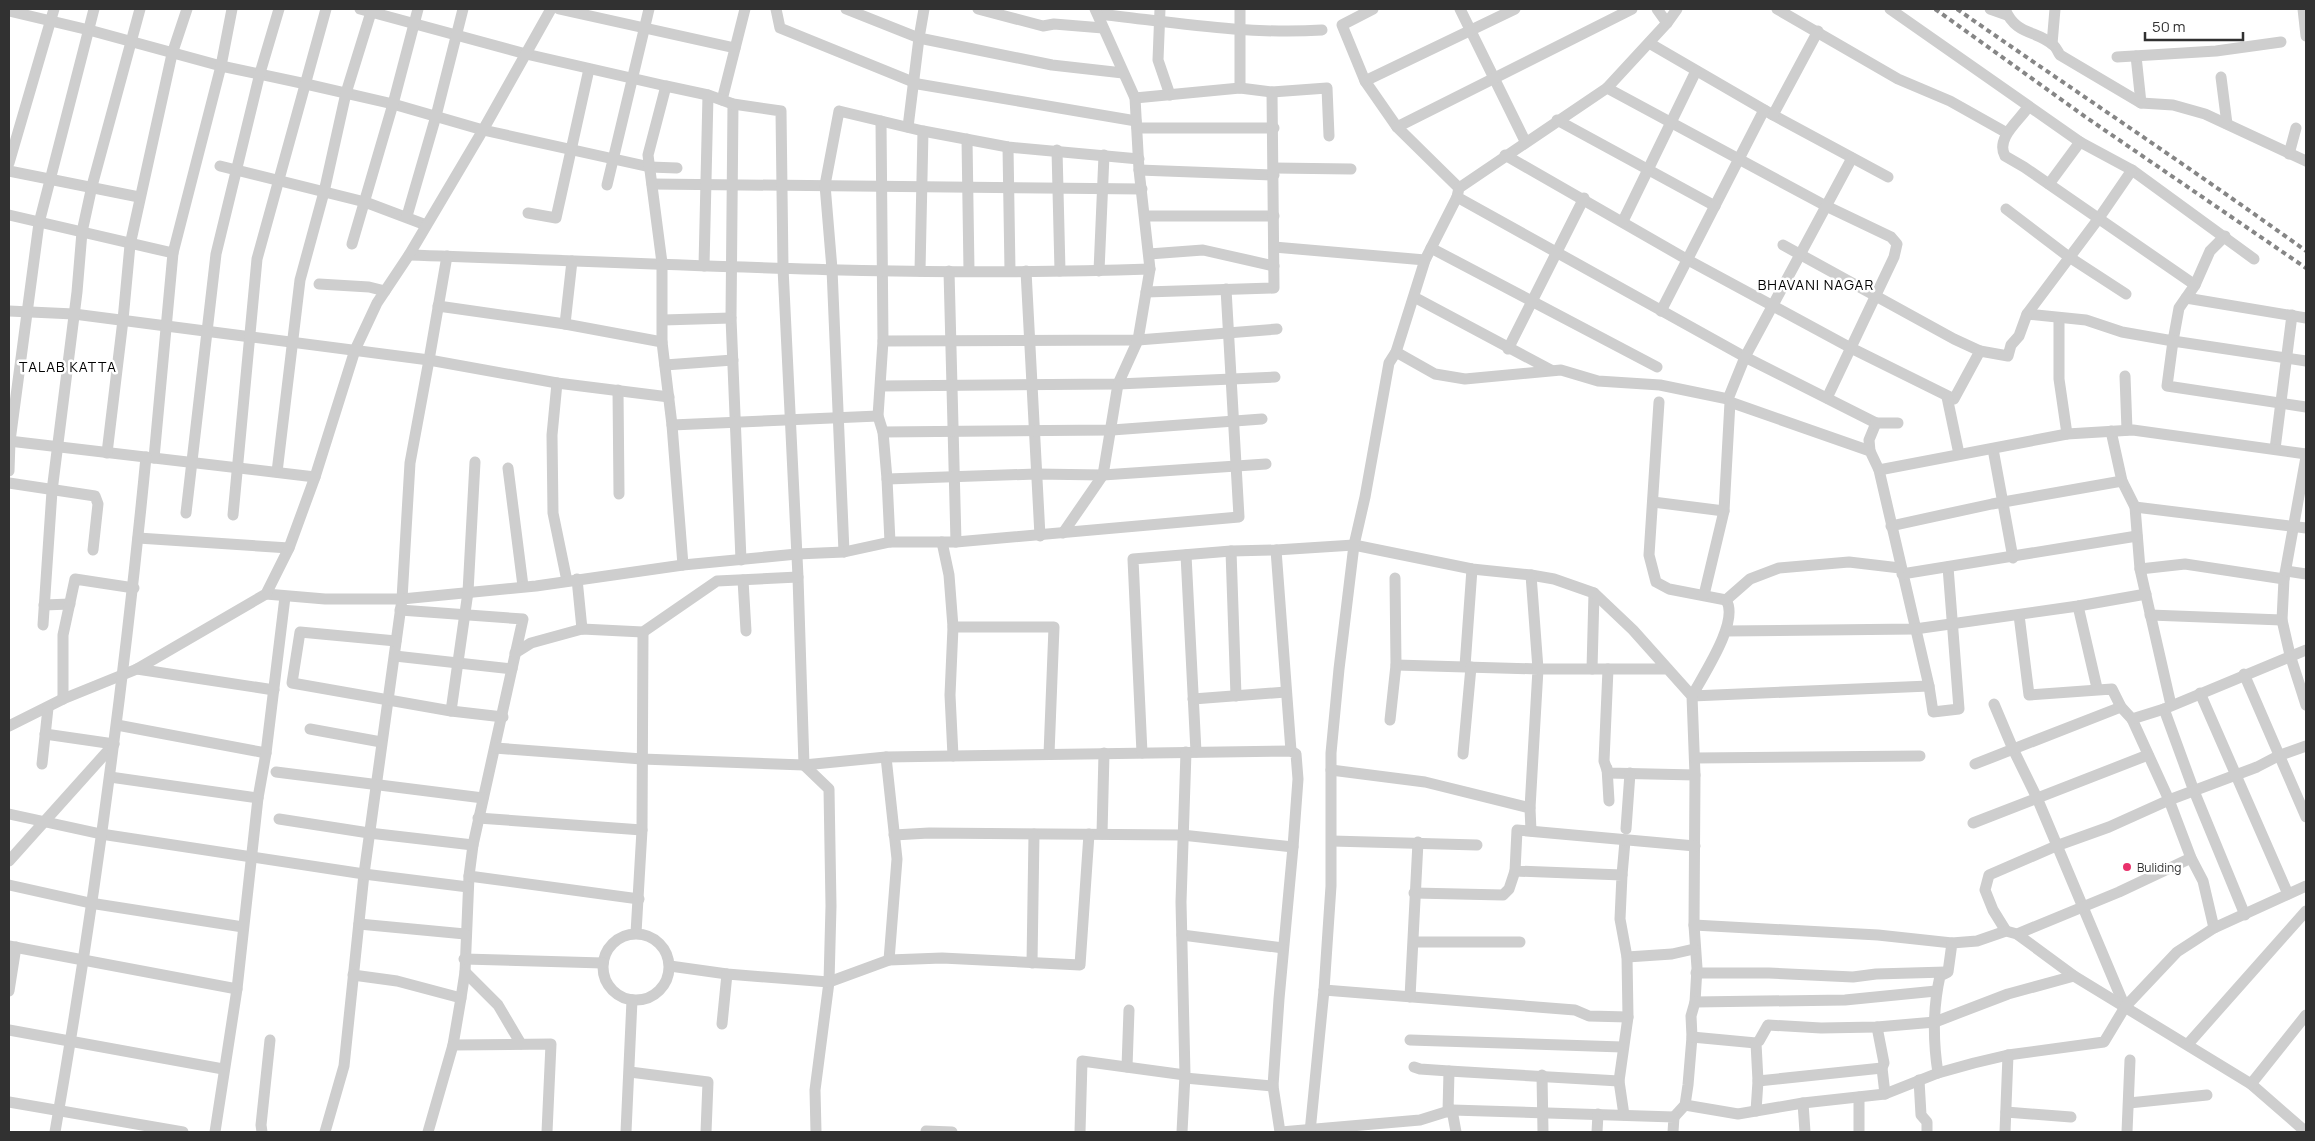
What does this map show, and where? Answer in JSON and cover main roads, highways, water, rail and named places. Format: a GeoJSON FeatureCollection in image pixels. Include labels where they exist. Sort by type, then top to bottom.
{"type":"FeatureCollection","features":[{"type":"Feature","properties":{"kind":"railway"},"geometry":{"type":"LineString","coordinates":[[1935,9],[2087,118],[2306,268]]}},
{"type":"Feature","properties":{"kind":"railway"},"geometry":{"type":"LineString","coordinates":[[1957,9],[2306,251]]}},
{"type":"Feature","properties":{"kind":"place","name":"Buliding"},"geometry":{"type":"Point","coordinates":[2127,867]}},
{"type":"Feature","properties":{"kind":"district","name":"BHAVANI NAGAR"},"geometry":{"type":"Point","coordinates":[1816,284]}},
{"type":"Feature","properties":{"kind":"district","name":"TALAB KATTA"},"geometry":{"type":"Point","coordinates":[68,366]}}]}
